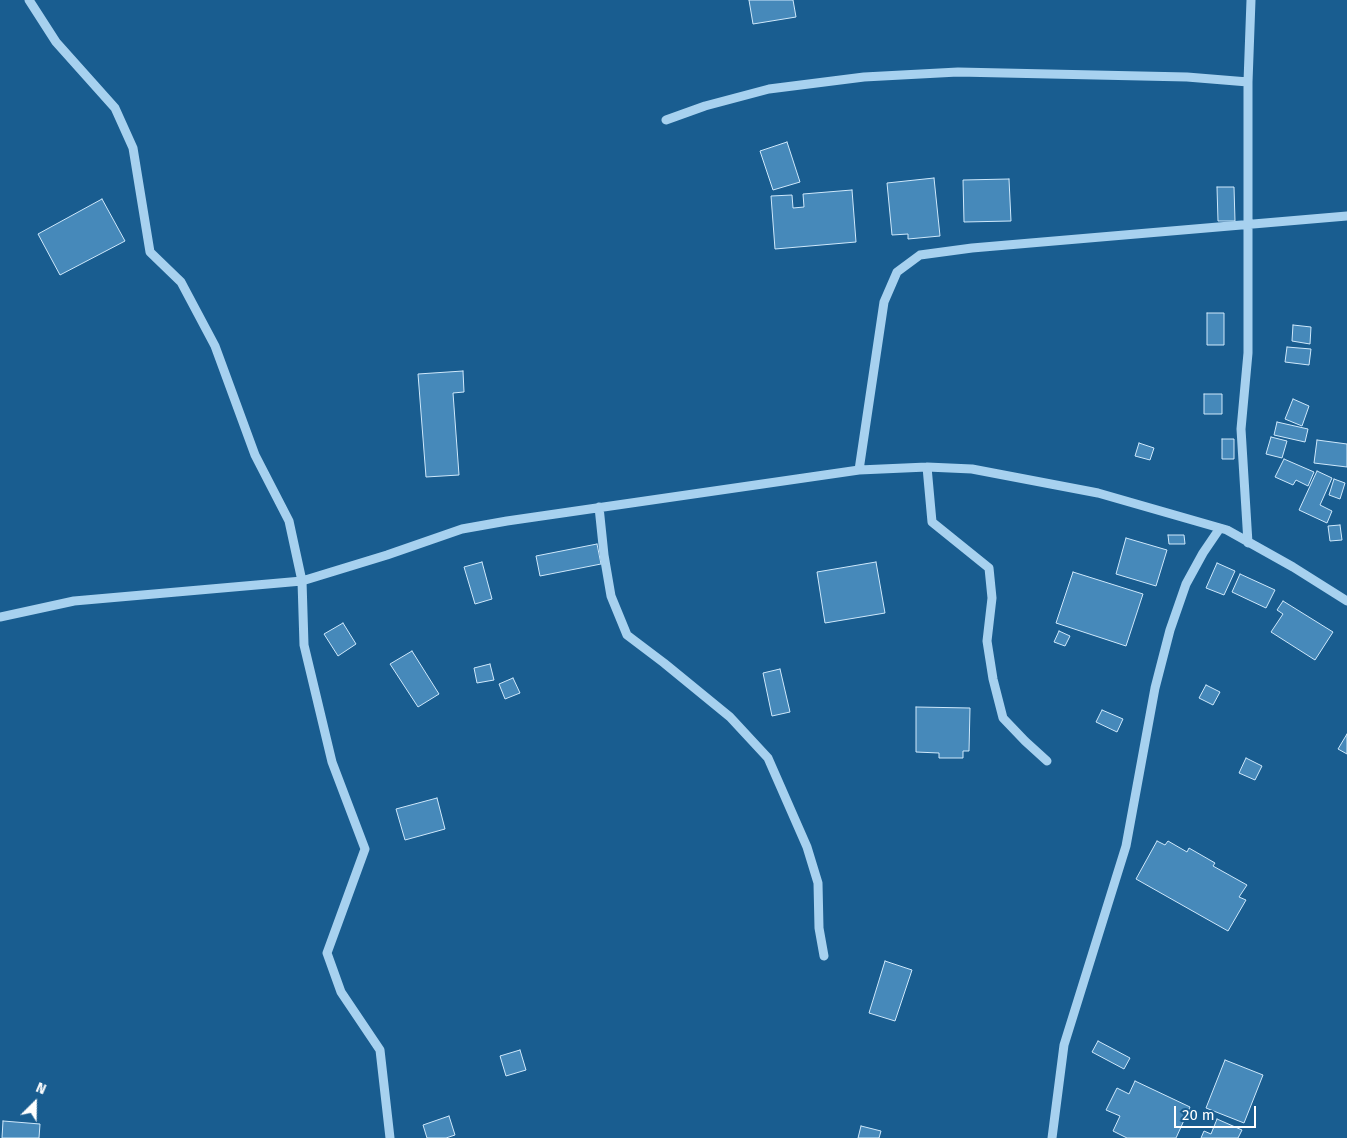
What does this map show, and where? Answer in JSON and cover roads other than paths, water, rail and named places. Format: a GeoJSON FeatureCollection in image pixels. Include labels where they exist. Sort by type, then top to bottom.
{"type":"FeatureCollection","features":[{"type":"Feature","properties":{"kind":"street"},"geometry":{"type":"LineString","coordinates":[[29,0],[56,42],[115,108],[133,148],[150,252],[181,282],[215,346],[256,455],[289,521],[302,581],[304,645],[332,762],[365,849],[327,953],[341,992],[380,1050],[390,1138]]}},
{"type":"Feature","properties":{"kind":"street"},"geometry":{"type":"LineString","coordinates":[[1248,543],[1242,429],[1248,352],[1250,226],[1248,82],[1251,0]]}},
{"type":"Feature","properties":{"kind":"street"},"geometry":{"type":"LineString","coordinates":[[666,120],[705,106],[769,89],[864,77],[958,72],[1187,77],[1248,82]]}},
{"type":"Feature","properties":{"kind":"street"},"geometry":{"type":"LineString","coordinates":[[859,470],[884,302],[897,272],[920,255],[972,248],[1250,226],[1347,216]]}},
{"type":"Feature","properties":{"kind":"street"},"geometry":{"type":"LineString","coordinates":[[0,617],[74,601],[302,581],[387,555],[462,529],[599,507],[859,470],[927,467],[972,469],[1098,493],[1227,530],[1293,567],[1347,601]]}},
{"type":"Feature","properties":{"kind":"street"},"geometry":{"type":"LineString","coordinates":[[927,467],[932,522],[989,568],[992,598],[987,640],[993,679],[1003,718],[1025,742],[1047,761]]}},
{"type":"Feature","properties":{"kind":"street"},"geometry":{"type":"LineString","coordinates":[[599,507],[611,596],[627,635],[730,717],[768,758],[807,847],[818,883],[819,928],[824,956]]}},
{"type":"Feature","properties":{"kind":"street"},"geometry":{"type":"LineString","coordinates":[[1052,1138],[1064,1045],[1126,846],[1155,688],[1170,630],[1186,584],[1203,553],[1220,528]]}}]}
